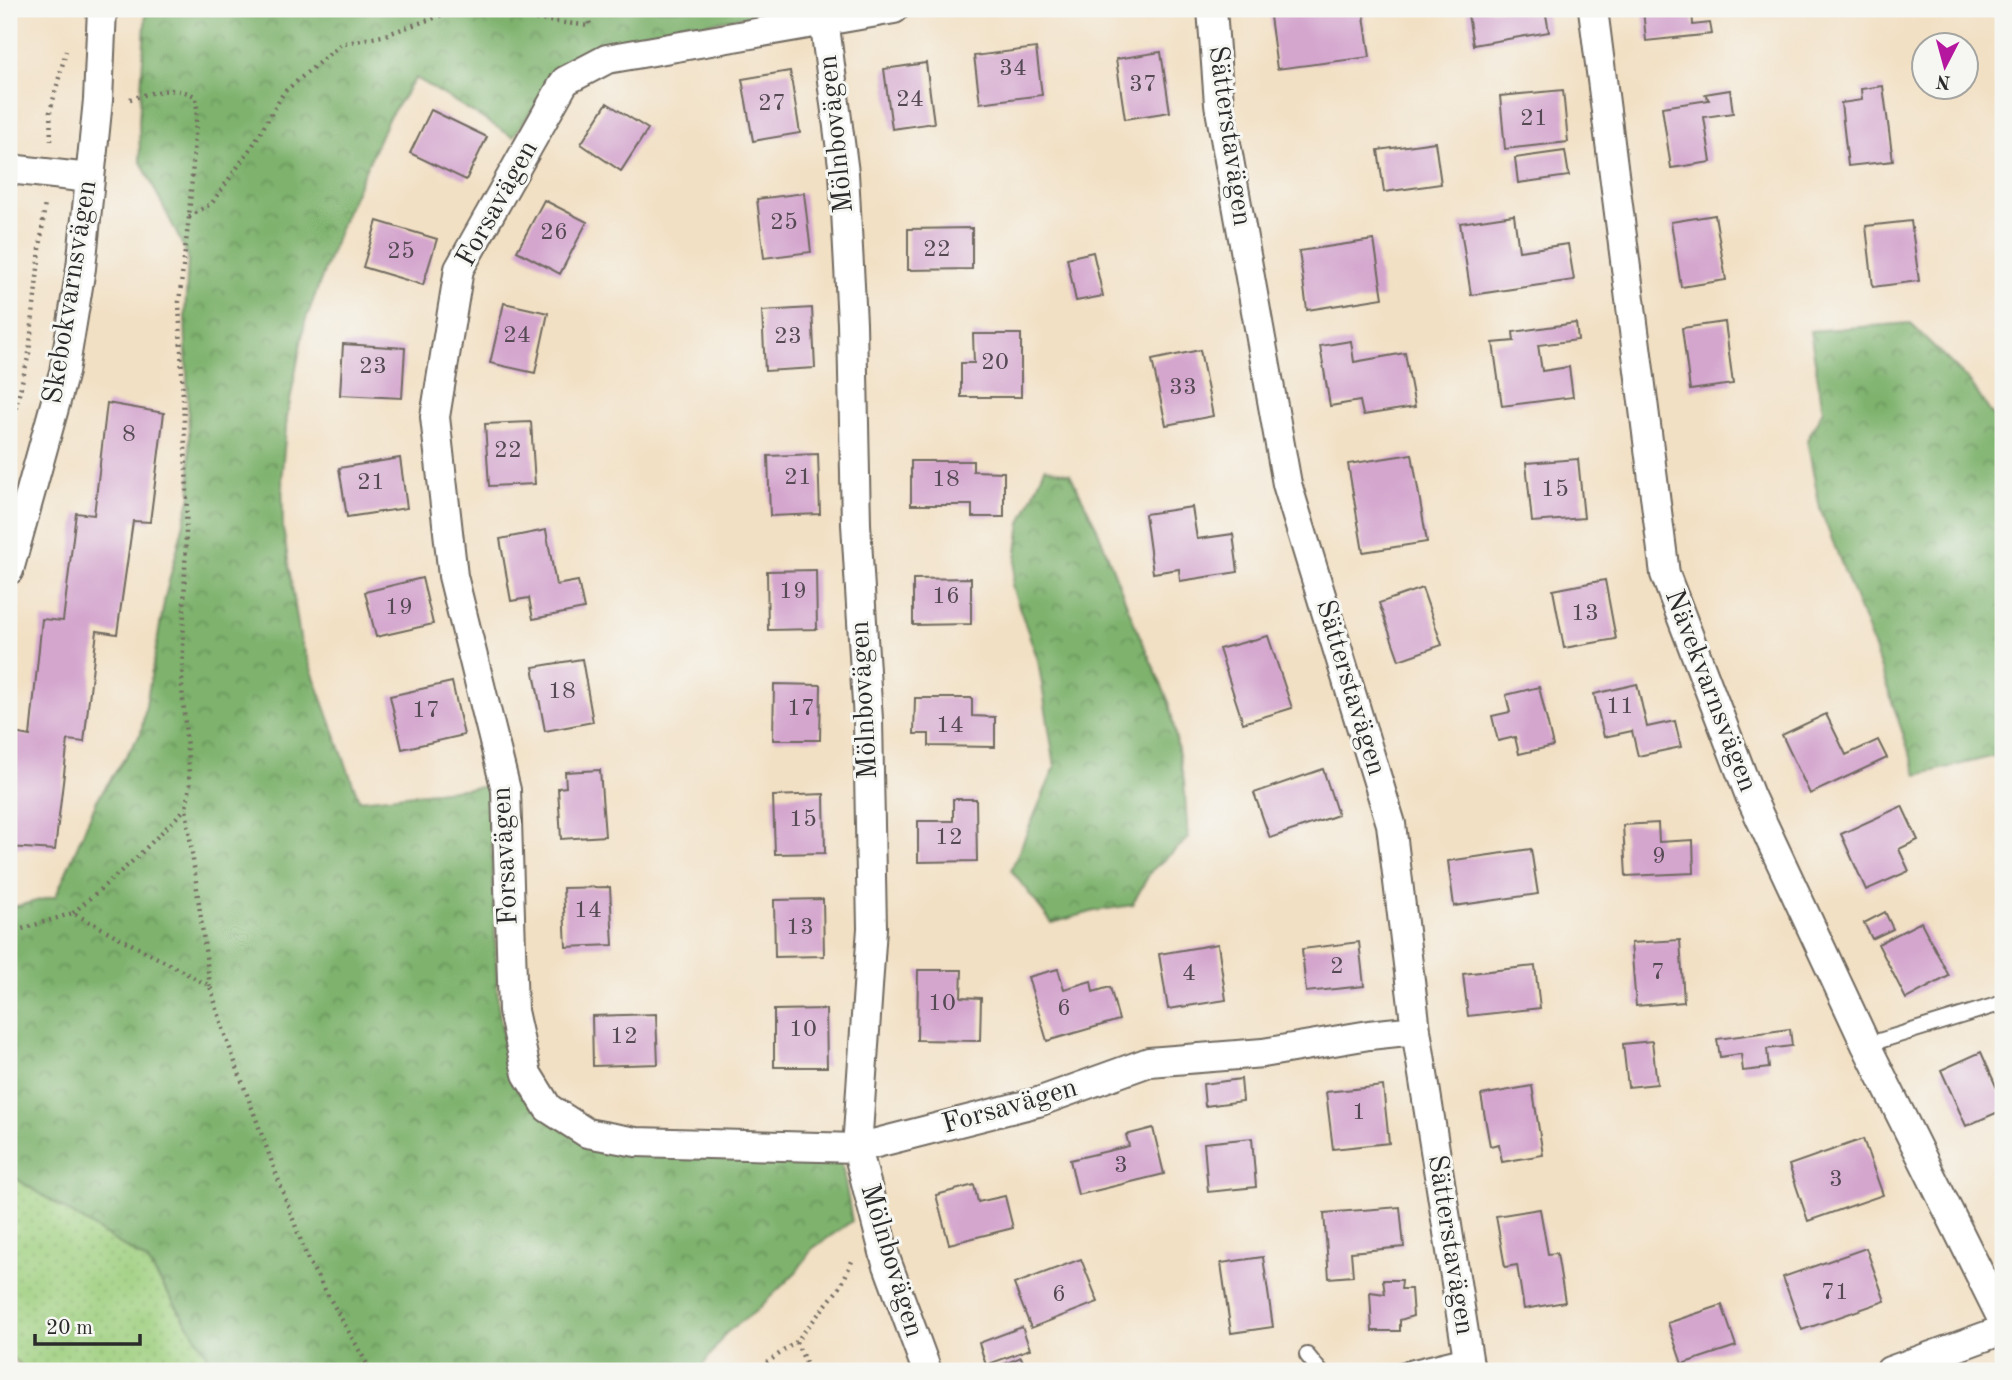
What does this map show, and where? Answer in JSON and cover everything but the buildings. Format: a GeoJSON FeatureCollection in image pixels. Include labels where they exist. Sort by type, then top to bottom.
{"type":"FeatureCollection","features":[{"type":"Feature","properties":{"kind":"street","name":"Skebokvarnsvägen"},"geometry":{"type":"LineString","coordinates":[[9,570],[64,372],[81,268],[98,100],[102,9]]}},
{"type":"Feature","properties":{"kind":"street","name":"Forsavägen"},"geometry":{"type":"LineString","coordinates":[[894,9],[824,19],[607,59],[565,81],[459,270],[435,417],[453,576],[506,790],[513,1011],[527,1074],[548,1108],[587,1133],[636,1142],[857,1148],[1038,1102],[1149,1062],[1263,1053],[1416,1030]]}},
{"type":"Feature","properties":{"kind":"street","name":"Sätterstavägen"},"geometry":{"type":"LineString","coordinates":[[1212,9],[1219,104],[1287,484],[1391,824],[1416,1030],[1469,1363]]}},
{"type":"Feature","properties":{"kind":"street","name":"Nävekvarnsvägen"},"geometry":{"type":"LineString","coordinates":[[1593,9],[1665,573],[1750,796],[1866,1045],[2003,1321]]}},
{"type":"Feature","properties":{"kind":"street","name":"Mölnbovägen"},"geometry":{"type":"LineString","coordinates":[[824,19],[844,173],[852,323],[856,524],[868,720],[872,928],[857,1148],[886,1260],[927,1371]]}},
{"type":"Feature","properties":{"kind":"street"},"geometry":{"type":"LineString","coordinates":[[9,169],[90,178]]}},
{"type":"Feature","properties":{"kind":"street"},"geometry":{"type":"LineString","coordinates":[[1891,1371],[2003,1330]]}},
{"type":"Feature","properties":{"kind":"lane"},"geometry":{"type":"LineString","coordinates":[[1866,1045],[2003,1003]]}},
{"type":"Feature","properties":{"kind":"lane"},"geometry":{"type":"LineString","coordinates":[[1307,1355],[1320,1371]]}},
{"type":"Feature","properties":{"kind":"lane"},"geometry":{"type":"LineString","coordinates":[[1397,1371],[1469,1363]]}},
{"type":"Feature","properties":{"kind":"path"},"geometry":{"type":"LineString","coordinates":[[189,217],[212,203],[253,145],[285,92],[341,44],[382,36],[457,10],[591,26]]}},
{"type":"Feature","properties":{"kind":"path"},"geometry":{"type":"LineString","coordinates":[[52,136],[50,112],[66,48]]}},
{"type":"Feature","properties":{"kind":"path"},"geometry":{"type":"LineString","coordinates":[[122,102],[159,91],[185,90],[196,97],[189,217],[179,302],[187,493],[182,687],[190,786],[186,808],[210,986],[225,1035],[308,1260],[371,1371]]}},
{"type":"Feature","properties":{"kind":"path"},"geometry":{"type":"LineString","coordinates":[[9,436],[29,353],[44,211]]}},
{"type":"Feature","properties":{"kind":"path"},"geometry":{"type":"LineString","coordinates":[[9,933],[73,913],[135,859],[186,808]]}},
{"type":"Feature","properties":{"kind":"path"},"geometry":{"type":"LineString","coordinates":[[73,913],[210,986]]}},
{"type":"Feature","properties":{"kind":"path"},"geometry":{"type":"LineString","coordinates":[[755,1371],[796,1342],[841,1286],[874,1212]]}},
{"type":"Feature","properties":{"kind":"path"},"geometry":{"type":"LineString","coordinates":[[796,1342],[810,1371]]}},
{"type":"Feature","properties":{"kind":"green space"},"geometry":{"type":"Polygon","coordinates":[[[146,9],[782,9],[639,37],[568,59],[513,137],[416,78],[388,119],[344,218],[305,322],[287,417],[282,471],[283,528],[300,638],[359,800],[489,786],[498,1006],[509,1068],[555,1121],[841,1159],[852,1221],[812,1249],[797,1271],[756,1311],[726,1333],[699,1371],[218,1371],[147,1261],[9,1174],[9,908],[56,896],[97,800],[141,733],[165,597],[191,495],[185,316],[188,256],[140,160],[139,121],[146,9]]]}},
{"type":"Feature","properties":{"kind":"green space"},"geometry":{"type":"Polygon","coordinates":[[[1910,323],[1969,381],[2003,431],[2003,754],[1917,775],[1869,634],[1820,509],[1807,440],[1823,410],[1810,331],[1910,323]]]}},
{"type":"Feature","properties":{"kind":"green space"},"geometry":{"type":"Polygon","coordinates":[[[1045,468],[1070,474],[1096,526],[1169,702],[1184,781],[1188,839],[1151,871],[1132,905],[1095,911],[1052,923],[1011,870],[1055,767],[1038,660],[1012,587],[1021,523],[1045,468]]]}},
{"type":"Feature","properties":{"kind":"green space"},"geometry":{"type":"Polygon","coordinates":[[[9,1174],[147,1261],[218,1371],[27,1371],[9,1355],[9,1174]]]}}]}
